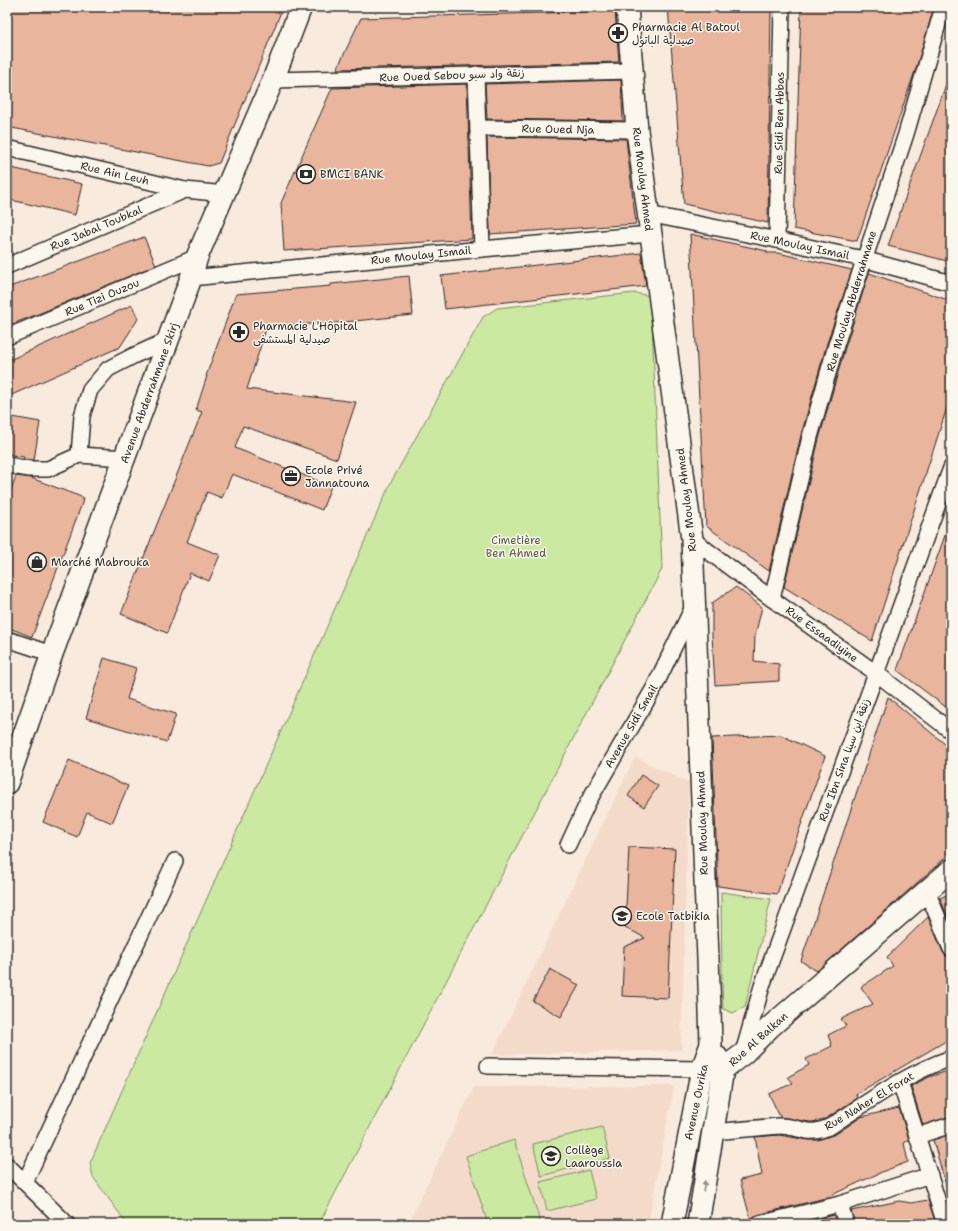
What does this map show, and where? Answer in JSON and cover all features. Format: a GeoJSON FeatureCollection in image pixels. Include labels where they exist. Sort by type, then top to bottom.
{"type":"FeatureCollection","features":[{"type":"Feature","properties":{"kind":"street","name":"Avenue Abderrahmane Skirj"},"geometry":{"type":"LineString","coordinates":[[7,783],[13,744],[52,654],[198,257],[273,80],[301,7]]}},
{"type":"Feature","properties":{"kind":"street","name":"Rue Moulay Ahmed"},"geometry":{"type":"LineString","coordinates":[[627,7],[637,130],[692,539],[693,606],[711,1044]]}},
{"type":"Feature","properties":{"kind":"street","name":"Rue Sidi Ben Abbas"},"geometry":{"type":"LineString","coordinates":[[776,240],[782,7]]}},
{"type":"Feature","properties":{"kind":"street","name":"Rue Moulay Abderrahmane"},"geometry":{"type":"LineString","coordinates":[[772,599],[810,437],[836,345],[863,259],[906,134],[943,7]]}},
{"type":"Feature","properties":{"kind":"street","name":"Rue Oued Sebou زنقة واد سبو"},"geometry":{"type":"LineString","coordinates":[[273,80],[631,71]]}},
{"type":"Feature","properties":{"kind":"street"},"geometry":{"type":"LineString","coordinates":[[476,74],[482,249]]}},
{"type":"Feature","properties":{"kind":"street","name":"Rue Oued Nja"},"geometry":{"type":"LineString","coordinates":[[478,128],[637,130]]}},
{"type":"Feature","properties":{"kind":"street","name":"Rue Ain Leuh"},"geometry":{"type":"LineString","coordinates":[[7,148],[186,190],[225,194]]}},
{"type":"Feature","properties":{"kind":"street","name":"Rue Jabal Toubkal"},"geometry":{"type":"LineString","coordinates":[[7,266],[186,190]]}},
{"type":"Feature","properties":{"kind":"street","name":"Rue Moulay Ismail"},"geometry":{"type":"LineString","coordinates":[[191,278],[482,249],[649,224],[776,240],[863,259],[951,283]]}},
{"type":"Feature","properties":{"kind":"street","name":"Rue Tizi Ouzou"},"geometry":{"type":"LineString","coordinates":[[7,337],[198,257]]}},
{"type":"Feature","properties":{"kind":"street"},"geometry":{"type":"LineString","coordinates":[[79,455],[82,416],[90,390],[108,369],[168,340]]}},
{"type":"Feature","properties":{"kind":"street"},"geometry":{"type":"LineString","coordinates":[[7,465],[29,469],[48,469],[79,455],[125,458]]}},
{"type":"Feature","properties":{"kind":"street","name":"Rue Ibn Sina زنقة ابن سينا"},"geometry":{"type":"LineString","coordinates":[[743,1054],[762,986],[951,468]]}},
{"type":"Feature","properties":{"kind":"street","name":"Rue Essaadiyine"},"geometry":{"type":"LineString","coordinates":[[692,539],[772,599],[876,673],[951,731]]}},
{"type":"Feature","properties":{"kind":"street","name":"Avenue Sidi Smail"},"geometry":{"type":"LineString","coordinates":[[568,845],[588,802],[654,688],[693,606]]}},
{"type":"Feature","properties":{"kind":"street"},"geometry":{"type":"LineString","coordinates":[[7,639],[52,654]]}},
{"type":"Feature","properties":{"kind":"street"},"geometry":{"type":"LineString","coordinates":[[25,1182],[176,861]]}},
{"type":"Feature","properties":{"kind":"street","name":"Rue Al Balkan"},"geometry":{"type":"LineString","coordinates":[[488,1066],[723,1069],[743,1054],[770,1027],[951,870]]}},
{"type":"Feature","properties":{"kind":"street"},"geometry":{"type":"LineString","coordinates":[[927,891],[951,949]]}},
{"type":"Feature","properties":{"kind":"street","name":"Avenue Ourika"},"geometry":{"type":"LineString","coordinates":[[672,1224],[702,1069],[711,1044]]}},
{"type":"Feature","properties":{"kind":"street","name":"Avenue Ourika"},"geometry":{"type":"LineString","coordinates":[[698,1224],[723,1069],[711,1044]]}},
{"type":"Feature","properties":{"kind":"street","name":"Rue Naher El Forat"},"geometry":{"type":"LineString","coordinates":[[714,1132],[779,1126],[808,1131],[822,1130],[831,1126],[900,1082],[933,1064],[951,1058]]}},
{"type":"Feature","properties":{"kind":"street"},"geometry":{"type":"LineString","coordinates":[[900,1082],[945,1224]]}},
{"type":"Feature","properties":{"kind":"street"},"geometry":{"type":"LineString","coordinates":[[917,1136],[951,1125]]}},
{"type":"Feature","properties":{"kind":"street"},"geometry":{"type":"LineString","coordinates":[[7,1165],[67,1224]]}},
{"type":"Feature","properties":{"kind":"street"},"geometry":{"type":"LineString","coordinates":[[759,1224],[840,1204],[930,1175]]}},
{"type":"Feature","properties":{"kind":"street"},"geometry":{"type":"LineString","coordinates":[[840,1204],[846,1224]]}},
{"type":"Feature","properties":{"kind":"shaded area","name":"Ecole Tatbikia"},"geometry":{"type":"Polygon","coordinates":[[[635,757],[689,783],[681,1050],[492,1055],[635,757]]]}},
{"type":"Feature","properties":{"kind":"shaded area","name":"Collège Laaroussia"},"geometry":{"type":"Polygon","coordinates":[[[674,1086],[648,1224],[408,1224],[474,1087],[674,1086]]]}},
{"type":"Feature","properties":{"kind":"green space","name":"Cimetière Ben Ahmed"},"geometry":{"type":"Polygon","coordinates":[[[634,293],[651,296],[662,569],[319,1224],[127,1224],[93,1177],[90,1163],[390,484],[483,317],[497,308],[634,293]]]}},
{"type":"Feature","properties":{"kind":"green space"},"geometry":{"type":"Polygon","coordinates":[[[721,892],[771,899],[745,1007],[733,1013],[723,1009],[721,892]]]}},
{"type":"Feature","properties":{"kind":"green space"},"geometry":{"type":"Polygon","coordinates":[[[602,1127],[610,1158],[541,1176],[533,1144],[602,1127]]]}},
{"type":"Feature","properties":{"kind":"green space"},"geometry":{"type":"Polygon","coordinates":[[[514,1140],[541,1224],[488,1224],[466,1156],[514,1140]]]}},
{"type":"Feature","properties":{"kind":"green space"},"geometry":{"type":"Polygon","coordinates":[[[589,1170],[596,1199],[547,1211],[540,1182],[589,1170]]]}},
{"type":"Feature","properties":{"kind":"building"},"geometry":{"type":"Polygon","coordinates":[[[7,7],[283,7],[219,163],[208,166],[7,127],[7,7]]]}},
{"type":"Feature","properties":{"kind":"building"},"geometry":{"type":"Polygon","coordinates":[[[668,7],[771,7],[768,223],[684,204],[668,7]]]}},
{"type":"Feature","properties":{"kind":"building"},"geometry":{"type":"Polygon","coordinates":[[[801,7],[934,7],[918,62],[857,241],[794,229],[801,7]]]}},
{"type":"Feature","properties":{"kind":"building"},"geometry":{"type":"Polygon","coordinates":[[[615,11],[619,62],[337,69],[361,18],[615,11]]]}},
{"type":"Feature","properties":{"kind":"building"},"geometry":{"type":"Polygon","coordinates":[[[949,76],[951,76],[951,262],[888,246],[949,76]]]}},
{"type":"Feature","properties":{"kind":"building"},"geometry":{"type":"Polygon","coordinates":[[[621,80],[623,121],[487,119],[485,84],[621,80]]]}},
{"type":"Feature","properties":{"kind":"building"},"geometry":{"type":"Polygon","coordinates":[[[467,84],[472,239],[284,251],[281,203],[332,88],[467,84]]]}},
{"type":"Feature","properties":{"kind":"building"},"geometry":{"type":"Polygon","coordinates":[[[487,137],[626,139],[636,224],[490,234],[487,137]]]}},
{"type":"Feature","properties":{"kind":"building"},"geometry":{"type":"Polygon","coordinates":[[[7,167],[82,184],[75,215],[7,199],[7,167]]]}},
{"type":"Feature","properties":{"kind":"building"},"geometry":{"type":"Polygon","coordinates":[[[690,234],[767,251],[767,253],[778,253],[852,270],[827,343],[801,435],[769,571],[706,526],[690,234]]]}},
{"type":"Feature","properties":{"kind":"building"},"geometry":{"type":"Polygon","coordinates":[[[144,237],[156,265],[7,326],[7,288],[144,237]]]}},
{"type":"Feature","properties":{"kind":"building"},"geometry":{"type":"Polygon","coordinates":[[[641,253],[646,286],[445,309],[441,276],[641,253]]]}},
{"type":"Feature","properties":{"kind":"building"},"geometry":{"type":"Polygon","coordinates":[[[869,273],[951,301],[951,395],[872,641],[784,587],[819,439],[845,348],[869,273]]]}},
{"type":"Feature","properties":{"kind":"building"},"geometry":{"type":"Polygon","coordinates":[[[409,276],[413,315],[335,323],[267,326],[247,389],[356,402],[337,459],[243,426],[235,448],[331,486],[322,510],[232,474],[222,498],[207,492],[187,542],[220,555],[209,581],[190,573],[167,633],[121,614],[202,412],[196,410],[206,376],[236,294],[331,286],[331,284],[409,276]]]}},
{"type":"Feature","properties":{"kind":"building"},"geometry":{"type":"Polygon","coordinates":[[[132,305],[138,319],[120,347],[7,397],[7,361],[132,305]]]}},
{"type":"Feature","properties":{"kind":"building"},"geometry":{"type":"Polygon","coordinates":[[[7,416],[40,422],[34,460],[23,459],[24,457],[7,454],[7,416]]]}},
{"type":"Feature","properties":{"kind":"building"},"geometry":{"type":"Polygon","coordinates":[[[16,476],[31,478],[84,498],[32,637],[7,627],[7,501],[16,476]]]}},
{"type":"Feature","properties":{"kind":"building"},"geometry":{"type":"Polygon","coordinates":[[[949,524],[951,524],[951,711],[897,670],[949,524]]]}},
{"type":"Feature","properties":{"kind":"building"},"geometry":{"type":"Polygon","coordinates":[[[736,587],[762,607],[755,636],[754,661],[779,664],[779,681],[715,685],[712,603],[736,587]]]}},
{"type":"Feature","properties":{"kind":"building"},"geometry":{"type":"Polygon","coordinates":[[[104,658],[136,668],[127,699],[176,714],[167,742],[86,718],[104,658]]]}},
{"type":"Feature","properties":{"kind":"building"},"geometry":{"type":"Polygon","coordinates":[[[888,697],[951,749],[951,853],[817,971],[801,961],[888,697]]]}},
{"type":"Feature","properties":{"kind":"building"},"geometry":{"type":"Polygon","coordinates":[[[781,735],[825,756],[777,894],[718,886],[712,738],[781,735]]]}},
{"type":"Feature","properties":{"kind":"building"},"geometry":{"type":"Polygon","coordinates":[[[69,760],[128,786],[112,823],[87,812],[77,837],[43,822],[69,760]]]}},
{"type":"Feature","properties":{"kind":"building"},"geometry":{"type":"Polygon","coordinates":[[[641,775],[658,786],[644,807],[628,796],[641,775]]]}},
{"type":"Feature","properties":{"kind":"building"},"geometry":{"type":"Polygon","coordinates":[[[629,847],[675,849],[668,998],[622,996],[624,947],[645,938],[625,927],[629,847]]]}},
{"type":"Feature","properties":{"kind":"building"},"geometry":{"type":"Polygon","coordinates":[[[951,893],[951,925],[940,898],[951,893]]]}},
{"type":"Feature","properties":{"kind":"building"},"geometry":{"type":"Polygon","coordinates":[[[928,917],[943,952],[946,956],[951,958],[951,1038],[856,1094],[857,1098],[827,1118],[820,1121],[810,1122],[780,1117],[769,1094],[793,1083],[788,1077],[809,1065],[806,1059],[832,1046],[828,1035],[846,1026],[841,1019],[873,1004],[861,987],[893,966],[887,957],[928,917]]]}},
{"type":"Feature","properties":{"kind":"building"},"geometry":{"type":"Polygon","coordinates":[[[550,969],[579,985],[561,1017],[533,1001],[550,969]]]}},
{"type":"Feature","properties":{"kind":"building"},"geometry":{"type":"Polygon","coordinates":[[[951,1070],[951,1116],[923,1125],[911,1086],[929,1077],[951,1070]]]}},
{"type":"Feature","properties":{"kind":"building"},"geometry":{"type":"Polygon","coordinates":[[[899,1108],[909,1140],[904,1143],[908,1162],[884,1171],[825,1198],[757,1215],[753,1217],[751,1221],[740,1180],[762,1175],[755,1137],[779,1135],[808,1140],[818,1140],[836,1134],[861,1117],[899,1108]]]}},
{"type":"Feature","properties":{"kind":"building"},"geometry":{"type":"Polygon","coordinates":[[[951,1134],[951,1188],[947,1189],[933,1140],[951,1134]]]}},
{"type":"Feature","properties":{"kind":"building"},"geometry":{"type":"Polygon","coordinates":[[[928,1200],[936,1224],[855,1224],[851,1211],[899,1201],[911,1203],[928,1200]]]}},
{"type":"Feature","properties":{"kind":"building"},"geometry":{"type":"Polygon","coordinates":[[[834,1215],[837,1224],[821,1224],[821,1218],[834,1215]]]}},
{"type":"Feature","properties":{"kind":"place","name":"Pharmacie Al Batoul صيدلية الباتول"},"geometry":{"type":"Point","coordinates":[618,33]}},
{"type":"Feature","properties":{"kind":"place","name":"BMCI BANK"},"geometry":{"type":"Point","coordinates":[306,174]}},
{"type":"Feature","properties":{"kind":"place","name":"Pharmacie L'Hôpital صيدلية المستشفى"},"geometry":{"type":"Point","coordinates":[239,332]}},
{"type":"Feature","properties":{"kind":"place","name":"Ecole Privé Jannatouna"},"geometry":{"type":"Point","coordinates":[291,476]}},
{"type":"Feature","properties":{"kind":"place","name":"Marché Mabrouka"},"geometry":{"type":"Point","coordinates":[37,562]}},
{"type":"Feature","properties":{"kind":"place","name":"Ecole Tatbikia"},"geometry":{"type":"Point","coordinates":[622,916]}},
{"type":"Feature","properties":{"kind":"place","name":"Collège Laaroussia"},"geometry":{"type":"Point","coordinates":[551,1156]}}]}
